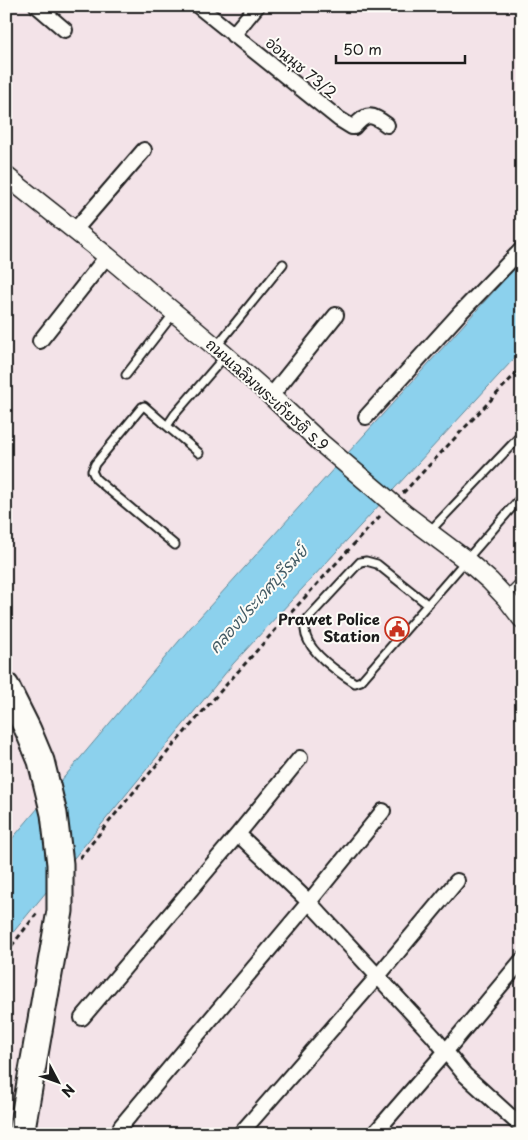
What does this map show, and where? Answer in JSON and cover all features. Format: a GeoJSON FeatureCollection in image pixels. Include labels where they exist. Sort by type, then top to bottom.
{"type":"FeatureCollection","features":[{"type":"Feature","properties":{"kind":"highway"},"geometry":{"type":"LineString","coordinates":[[6,686],[41,761],[54,814],[60,864],[60,911],[21,1134]]}},
{"type":"Feature","properties":{"kind":"street"},"geometry":{"type":"LineString","coordinates":[[36,6],[65,30]]}},
{"type":"Feature","properties":{"kind":"street","name":"อ่อนนุช 73/2"},"geometry":{"type":"LineString","coordinates":[[198,6],[339,119],[354,126],[365,116],[376,117],[387,125]]}},
{"type":"Feature","properties":{"kind":"street"},"geometry":{"type":"LineString","coordinates":[[233,35],[257,6]]}},
{"type":"Feature","properties":{"kind":"street"},"geometry":{"type":"LineString","coordinates":[[75,230],[144,150]]}},
{"type":"Feature","properties":{"kind":"street","name":"ถนนเฉลิมพระเกียรติ ร.9"},"geometry":{"type":"LineString","coordinates":[[6,176],[174,312],[271,396],[321,443],[406,515],[466,560],[516,608]]}},
{"type":"Feature","properties":{"kind":"street"},"geometry":{"type":"LineString","coordinates":[[366,417],[461,312],[522,250]]}},
{"type":"Feature","properties":{"kind":"street"},"geometry":{"type":"LineString","coordinates":[[40,341],[107,256]]}},
{"type":"Feature","properties":{"kind":"street"},"geometry":{"type":"LineString","coordinates":[[271,396],[336,314]]}},
{"type":"Feature","properties":{"kind":"street"},"geometry":{"type":"LineString","coordinates":[[82,1018],[300,758]]}},
{"type":"Feature","properties":{"kind":"street"},"geometry":{"type":"LineString","coordinates":[[121,1126],[383,811]]}},
{"type":"Feature","properties":{"kind":"street"},"geometry":{"type":"LineString","coordinates":[[238,834],[309,902],[465,1074],[522,1127]]}},
{"type":"Feature","properties":{"kind":"street"},"geometry":{"type":"LineString","coordinates":[[240,1134],[378,976],[457,880]]}},
{"type":"Feature","properties":{"kind":"street"},"geometry":{"type":"LineString","coordinates":[[374,1134],[522,960]]}},
{"type":"Feature","properties":{"kind":"lane"},"geometry":{"type":"LineString","coordinates":[[167,426],[283,264]]}},
{"type":"Feature","properties":{"kind":"lane"},"geometry":{"type":"LineString","coordinates":[[126,375],[174,312]]}},
{"type":"Feature","properties":{"kind":"lane"},"geometry":{"type":"LineString","coordinates":[[175,545],[96,479],[92,471],[95,464],[144,406],[199,453]]}},
{"type":"Feature","properties":{"kind":"lane"},"geometry":{"type":"LineString","coordinates":[[429,533],[522,434]]}},
{"type":"Feature","properties":{"kind":"lane"},"geometry":{"type":"LineString","coordinates":[[426,604],[378,564],[366,561],[360,562],[308,618],[304,630],[315,652],[339,673],[355,684],[362,680],[426,604],[522,496]]}},
{"type":"Feature","properties":{"kind":"lane"},"geometry":{"type":"LineString","coordinates":[[516,608],[522,581]]}},
{"type":"Feature","properties":{"kind":"path"},"geometry":{"type":"LineString","coordinates":[[397,499],[522,367]]}},
{"type":"Feature","properties":{"kind":"path"},"geometry":{"type":"LineString","coordinates":[[76,863],[110,818],[217,695],[384,512]]}},
{"type":"Feature","properties":{"kind":"path"},"geometry":{"type":"LineString","coordinates":[[6,953],[41,908]]}},
{"type":"Feature","properties":{"kind":"water","name":"คลองประเวศบุรีรมย์"},"geometry":{"type":"Polygon","coordinates":[[[522,260],[522,350],[233,664],[6,941],[6,846],[190,628],[522,260]]]}},
{"type":"Feature","properties":{"kind":"place","name":"Prawet Police Station"},"geometry":{"type":"Point","coordinates":[397,629]}}]}
